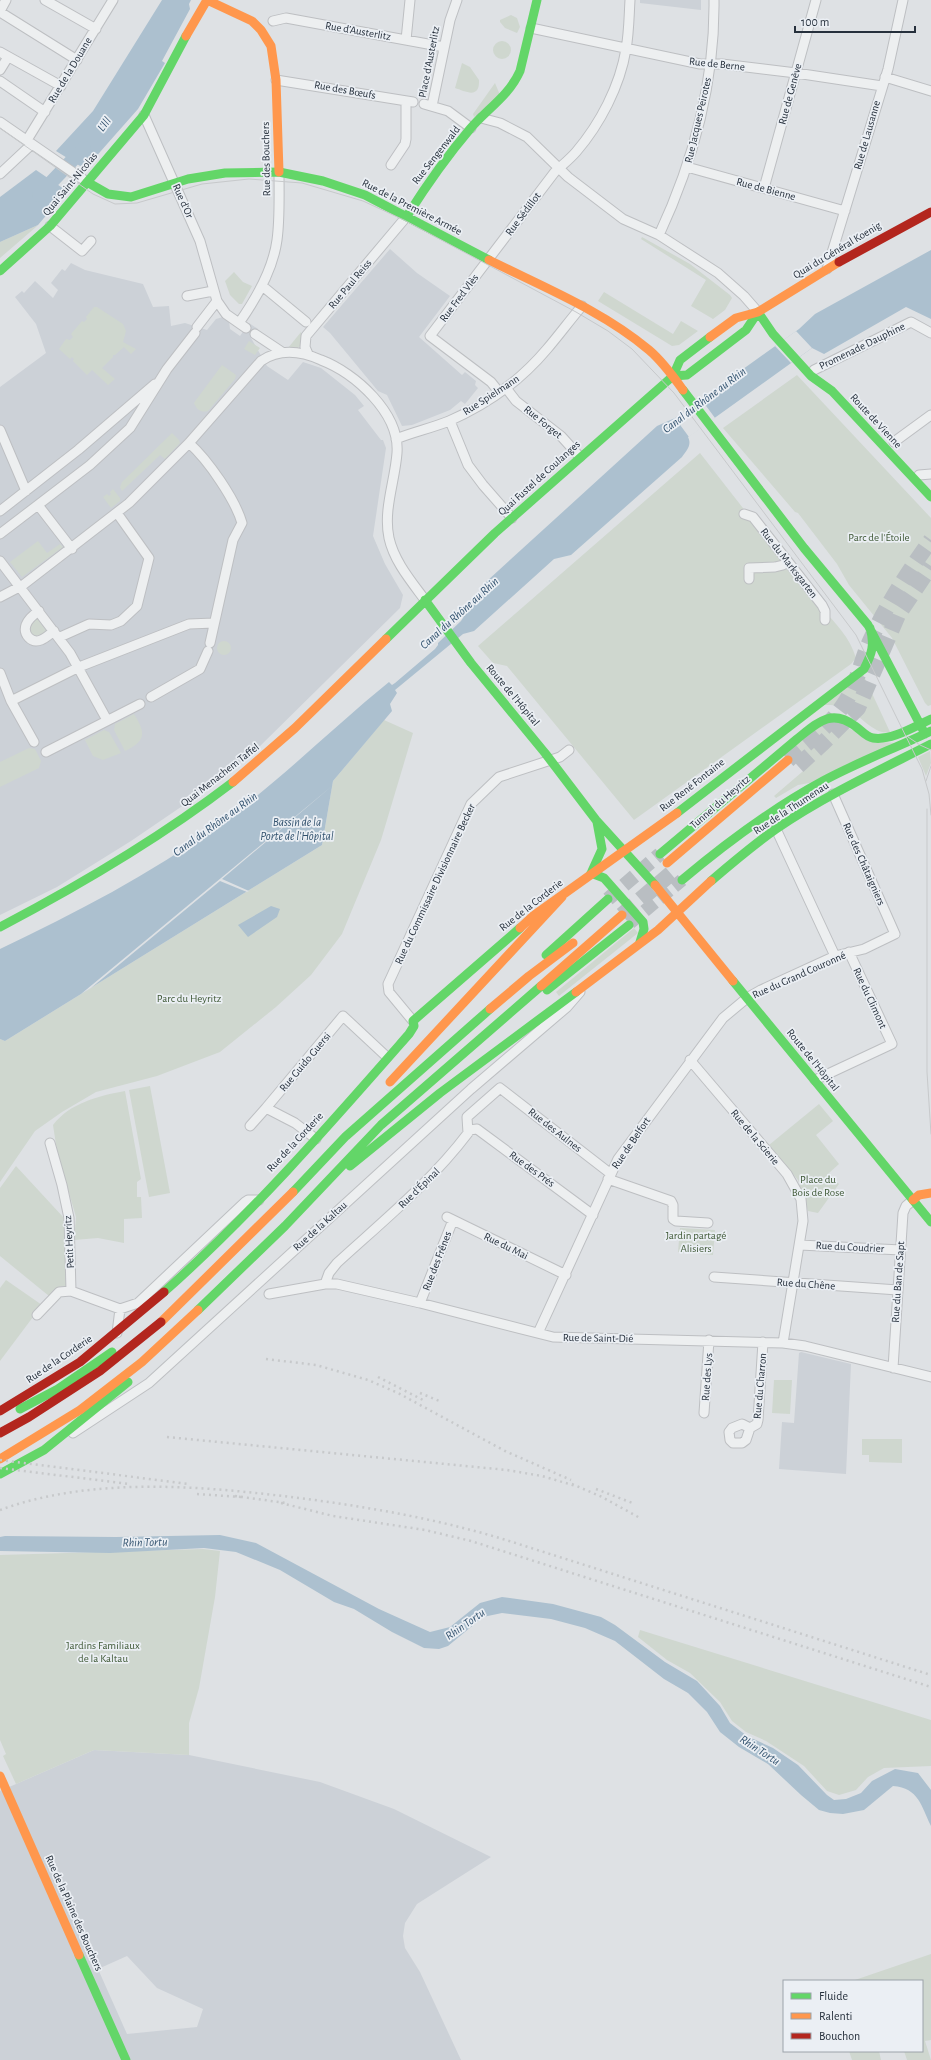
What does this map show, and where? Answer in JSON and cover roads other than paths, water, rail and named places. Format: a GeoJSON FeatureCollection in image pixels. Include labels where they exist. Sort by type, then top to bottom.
{"type":"FeatureCollection","features":[{"type":"Feature","properties":{"kind":"main road","name":"Rue des Bouchers"},"geometry":{"type":"LineString","coordinates":[[207,0],[241,15],[261,30],[273,53],[276,80],[279,172]]}},
{"type":"Feature","properties":{"kind":"main road","name":"Quai Saint-Nicolas"},"geometry":{"type":"LineString","coordinates":[[0,270],[50,226],[83,180],[144,115],[187,34],[207,0]]}},
{"type":"Feature","properties":{"kind":"main road"},"geometry":{"type":"LineString","coordinates":[[471,128],[508,92],[517,78],[537,0]]}},
{"type":"Feature","properties":{"kind":"main road","name":"Rue Sengenwald"},"geometry":{"type":"LineString","coordinates":[[407,216],[421,193],[471,128]]}},
{"type":"Feature","properties":{"kind":"main road","name":"Rue de la Première Armée"},"geometry":{"type":"LineString","coordinates":[[83,180],[105,194],[122,198],[206,175],[225,173],[279,172],[323,181],[365,195],[488,260],[604,318],[642,345],[673,376],[804,548],[870,628]]}},
{"type":"Feature","properties":{"kind":"main road","name":"Quai du Général Koenig"},"geometry":{"type":"LineString","coordinates":[[673,376],[680,360],[736,318],[746,314],[758,312],[857,251],[931,212]]}},
{"type":"Feature","properties":{"kind":"main road","name":"Quai du Général Koenig"},"geometry":{"type":"LineString","coordinates":[[673,376],[687,374],[717,352],[746,330],[758,312]]}},
{"type":"Feature","properties":{"kind":"main road","name":"Route de Vienne"},"geometry":{"type":"LineString","coordinates":[[758,312],[773,334],[801,365],[820,384],[832,391],[931,497]]}},
{"type":"Feature","properties":{"kind":"main road","name":"Quai Fustel de Coulanges"},"geometry":{"type":"LineString","coordinates":[[425,600],[512,518],[673,376]]}},
{"type":"Feature","properties":{"kind":"main road","name":"Route de l'Hôpital"},"geometry":{"type":"LineString","coordinates":[[425,600],[458,647],[550,759],[596,820],[625,849],[636,864],[678,912],[931,1222]]}},
{"type":"Feature","properties":{"kind":"main road","name":"Quai Menachem Taffel"},"geometry":{"type":"LineString","coordinates":[[0,927],[103,871],[203,805],[275,746],[425,600]]}},
{"type":"Feature","properties":{"kind":"main road"},"geometry":{"type":"LineString","coordinates":[[808,714],[866,666],[873,653],[873,637],[870,628]]}},
{"type":"Feature","properties":{"kind":"main road"},"geometry":{"type":"LineString","coordinates":[[682,880],[732,839],[776,809],[822,782],[929,735],[919,724],[870,628]]}},
{"type":"Feature","properties":{"kind":"main road"},"geometry":{"type":"LineString","coordinates":[[808,714],[837,709],[875,731],[887,736]]}},
{"type":"Feature","properties":{"kind":"main road","name":"Rue René Fontaine"},"geometry":{"type":"LineString","coordinates":[[591,873],[625,849],[641,840],[733,768],[808,714]]}},
{"type":"Feature","properties":{"kind":"main road"},"geometry":{"type":"LineString","coordinates":[[660,854],[819,721],[830,716],[844,718],[873,738],[887,736],[931,719]]}},
{"type":"Feature","properties":{"kind":"main road","name":"Rue de la Thumenau"},"geometry":{"type":"LineString","coordinates":[[350,1166],[440,1093],[663,926],[689,900],[738,858],[776,830],[833,794],[931,744]]}},
{"type":"Feature","properties":{"kind":"main road","name":"Tunnel du Heyritz"},"geometry":{"type":"LineString","coordinates":[[667,863],[788,760]]}},
{"type":"Feature","properties":{"kind":"main road"},"geometry":{"type":"LineString","coordinates":[[596,820],[602,849],[591,873],[607,881],[643,922],[644,929],[640,942]]}},
{"type":"Feature","properties":{"kind":"main road","name":"Rue de la Corderie"},"geometry":{"type":"LineString","coordinates":[[0,1411],[54,1380],[117,1333],[172,1285],[259,1200],[316,1139],[387,1057],[409,1034],[414,1026],[413,1021],[533,916],[562,897],[591,873]]}},
{"type":"Feature","properties":{"kind":"main road"},"geometry":{"type":"LineString","coordinates":[[381,1091],[414,1058],[562,897]]}},
{"type":"Feature","properties":{"kind":"main road"},"geometry":{"type":"LineString","coordinates":[[529,976],[536,965],[608,899]]}},
{"type":"Feature","properties":{"kind":"main road"},"geometry":{"type":"LineString","coordinates":[[80,1410],[142,1362],[208,1301],[285,1226],[381,1125],[622,914]]}},
{"type":"Feature","properties":{"kind":"main road"},"geometry":{"type":"LineString","coordinates":[[0,1458],[104,1396],[139,1369],[232,1284],[395,1120],[550,988],[629,925]]}},
{"type":"Feature","properties":{"kind":"main road"},"geometry":{"type":"LineString","coordinates":[[0,1433],[29,1418],[100,1371],[167,1317],[278,1208],[346,1136],[429,1061],[529,976],[553,959],[588,930]]}},
{"type":"Feature","properties":{"kind":"main road"},"geometry":{"type":"LineString","coordinates":[[346,1136],[370,1102]]}},
{"type":"Feature","properties":{"kind":"main road"},"geometry":{"type":"LineString","coordinates":[[913,1200],[919,1195],[931,1193]]}},
{"type":"Feature","properties":{"kind":"main road"},"geometry":{"type":"LineString","coordinates":[[0,1418],[58,1389],[167,1317]]}},
{"type":"Feature","properties":{"kind":"main road"},"geometry":{"type":"LineString","coordinates":[[0,1474],[44,1450],[128,1383],[139,1369]]}},
{"type":"Feature","properties":{"kind":"main road","name":"Rue de la Plaine des Bouchers"},"geometry":{"type":"LineString","coordinates":[[0,1776],[126,2060]]}},
{"type":"Feature","properties":{"kind":"street"},"geometry":{"type":"LineString","coordinates":[[6,0],[0,12],[76,60]]}},
{"type":"Feature","properties":{"kind":"street"},"geometry":{"type":"LineString","coordinates":[[45,0],[96,28]]}},
{"type":"Feature","properties":{"kind":"street","name":"Rue de la Douane"},"geometry":{"type":"LineString","coordinates":[[0,174],[29,142],[45,112],[113,0]]}},
{"type":"Feature","properties":{"kind":"street"},"geometry":{"type":"LineString","coordinates":[[406,40],[410,0]]}},
{"type":"Feature","properties":{"kind":"street","name":"Place d'Austerlitz"},"geometry":{"type":"LineString","coordinates":[[457,0],[450,20],[428,105],[448,111],[471,128]]}},
{"type":"Feature","properties":{"kind":"street","name":"Rue Sédillot"},"geometry":{"type":"LineString","coordinates":[[488,260],[559,168],[576,152],[602,113],[617,81],[626,49],[630,0]]}},
{"type":"Feature","properties":{"kind":"street","name":"Rue Jacques Peirotes"},"geometry":{"type":"LineString","coordinates":[[659,235],[687,167],[700,122],[710,64],[714,0]]}},
{"type":"Feature","properties":{"kind":"street","name":"Rue de Genève"},"geometry":{"type":"LineString","coordinates":[[764,188],[816,0]]}},
{"type":"Feature","properties":{"kind":"street","name":"Rue de Lausanne"},"geometry":{"type":"LineString","coordinates":[[827,269],[883,82],[903,0]]}},
{"type":"Feature","properties":{"kind":"street","name":"Rue d'Austerlitz"},"geometry":{"type":"LineString","coordinates":[[273,21],[286,18],[444,47]]}},
{"type":"Feature","properties":{"kind":"street","name":"Rue de Berne"},"geometry":{"type":"LineString","coordinates":[[531,28],[700,64],[883,82],[931,91]]}},
{"type":"Feature","properties":{"kind":"street"},"geometry":{"type":"LineString","coordinates":[[0,70],[4,54],[61,86]]}},
{"type":"Feature","properties":{"kind":"street","name":"Rue des Bœufs"},"geometry":{"type":"LineString","coordinates":[[276,80],[409,101],[406,139],[391,165]]}},
{"type":"Feature","properties":{"kind":"street"},"geometry":{"type":"LineString","coordinates":[[0,81],[45,112]]}},
{"type":"Feature","properties":{"kind":"street","name":"Rue d'Or"},"geometry":{"type":"LineString","coordinates":[[144,115],[200,241],[213,291],[224,312]]}},
{"type":"Feature","properties":{"kind":"street"},"geometry":{"type":"LineString","coordinates":[[481,118],[500,123],[527,136],[559,168],[623,218],[659,235],[718,273],[744,296],[758,312]]}},
{"type":"Feature","properties":{"kind":"street"},"geometry":{"type":"LineString","coordinates":[[0,122],[83,180]]}},
{"type":"Feature","properties":{"kind":"street","name":"Rue de Bienne"},"geometry":{"type":"LineString","coordinates":[[687,167],[845,211]]}},
{"type":"Feature","properties":{"kind":"street","name":"Rue des Bouchers"},"geometry":{"type":"LineString","coordinates":[[224,312],[242,325],[261,287],[277,240],[279,172]]}},
{"type":"Feature","properties":{"kind":"street","name":"Rue Paul Reiss"},"geometry":{"type":"LineString","coordinates":[[308,354],[305,347],[306,336],[407,216]]}},
{"type":"Feature","properties":{"kind":"street"},"geometry":{"type":"LineString","coordinates":[[50,226],[82,252],[91,241]]}},
{"type":"Feature","properties":{"kind":"street","name":"Rue Fred Vlès"},"geometry":{"type":"LineString","coordinates":[[430,336],[488,260]]}},
{"type":"Feature","properties":{"kind":"street"},"geometry":{"type":"LineString","coordinates":[[261,287],[266,289],[306,322]]}},
{"type":"Feature","properties":{"kind":"street"},"geometry":{"type":"LineString","coordinates":[[187,296],[213,291]]}},
{"type":"Feature","properties":{"kind":"street"},"geometry":{"type":"LineString","coordinates":[[0,534],[90,465],[130,428],[162,378],[217,301]]}},
{"type":"Feature","properties":{"kind":"street","name":"Rue Spielmann"},"geometry":{"type":"LineString","coordinates":[[396,439],[450,421],[503,390],[518,378],[547,350],[582,306]]}},
{"type":"Feature","properties":{"kind":"street"},"geometry":{"type":"LineString","coordinates":[[206,315],[224,312]]}},
{"type":"Feature","properties":{"kind":"street","name":"Promenade Dauphine"},"geometry":{"type":"LineString","coordinates":[[814,370],[910,322],[931,332]]}},
{"type":"Feature","properties":{"kind":"street"},"geometry":{"type":"LineString","coordinates":[[255,334],[282,352]]}},
{"type":"Feature","properties":{"kind":"street","name":"Rue Forget"},"geometry":{"type":"LineString","coordinates":[[430,336],[503,390],[561,436],[580,457]]}},
{"type":"Feature","properties":{"kind":"street"},"geometry":{"type":"LineString","coordinates":[[0,597],[20,587],[117,513],[190,443],[203,425],[250,376],[261,361],[269,355],[282,352],[308,354],[336,366],[370,394],[387,414],[396,439],[397,452],[388,508],[389,537],[394,556],[425,600]]}},
{"type":"Feature","properties":{"kind":"street"},"geometry":{"type":"LineString","coordinates":[[2,506],[26,491],[78,450],[162,378]]}},
{"type":"Feature","properties":{"kind":"street"},"geometry":{"type":"LineString","coordinates":[[894,442],[931,416]]}},
{"type":"Feature","properties":{"kind":"street"},"geometry":{"type":"LineString","coordinates":[[450,421],[468,465],[483,485],[512,518]]}},
{"type":"Feature","properties":{"kind":"street"},"geometry":{"type":"LineString","coordinates":[[0,430],[26,491]]}},
{"type":"Feature","properties":{"kind":"street"},"geometry":{"type":"LineString","coordinates":[[151,698],[200,669],[209,647],[233,540],[242,523],[234,502],[198,450],[190,443]]}},
{"type":"Feature","properties":{"kind":"street"},"geometry":{"type":"LineString","coordinates":[[919,475],[931,474]]}},
{"type":"Feature","properties":{"kind":"street"},"geometry":{"type":"LineString","coordinates":[[38,505],[72,548]]}},
{"type":"Feature","properties":{"kind":"street"},"geometry":{"type":"LineString","coordinates":[[39,611],[27,623],[25,629],[28,637],[32,640],[40,640],[89,624],[111,625],[121,621],[137,606],[149,558],[117,513]]}},
{"type":"Feature","properties":{"kind":"street","name":"Rue du Marksgarten"},"geometry":{"type":"LineString","coordinates":[[744,514],[753,517],[825,615]]}},
{"type":"Feature","properties":{"kind":"street"},"geometry":{"type":"LineString","coordinates":[[0,561],[57,634],[78,667],[107,720]]}},
{"type":"Feature","properties":{"kind":"street"},"geometry":{"type":"LineString","coordinates":[[751,579],[749,568],[783,565]]}},
{"type":"Feature","properties":{"kind":"street"},"geometry":{"type":"LineString","coordinates":[[11,701],[78,667],[189,624],[214,623]]}},
{"type":"Feature","properties":{"kind":"street"},"geometry":{"type":"LineString","coordinates":[[0,673],[11,701],[34,742]]}},
{"type":"Feature","properties":{"kind":"street"},"geometry":{"type":"LineString","coordinates":[[46,752],[140,704]]}},
{"type":"Feature","properties":{"kind":"street"},"geometry":{"type":"LineString","coordinates":[[550,759],[560,757],[570,750]]}},
{"type":"Feature","properties":{"kind":"street","name":"Rue du Commissaire Divisionnaire Becker"},"geometry":{"type":"LineString","coordinates":[[413,1021],[389,992],[388,984],[471,804],[499,777],[550,759]]}},
{"type":"Feature","properties":{"kind":"street","name":"Rue des Châtaigniers"},"geometry":{"type":"LineString","coordinates":[[833,794],[895,934]]}},
{"type":"Feature","properties":{"kind":"street"},"geometry":{"type":"LineString","coordinates":[[776,830],[835,956]]}},
{"type":"Feature","properties":{"kind":"street","name":"Rue du Grand Couronné"},"geometry":{"type":"LineString","coordinates":[[748,998],[835,956],[864,948],[895,934]]}},
{"type":"Feature","properties":{"kind":"street","name":"Rue du Climont"},"geometry":{"type":"LineString","coordinates":[[815,1080],[892,1044],[849,952]]}},
{"type":"Feature","properties":{"kind":"street","name":"Rue de la Kaltau"},"geometry":{"type":"LineString","coordinates":[[44,1450],[108,1411],[149,1382],[465,1094],[568,1008],[584,986]]}},
{"type":"Feature","properties":{"kind":"street","name":"Rue de Belfort"},"geometry":{"type":"LineString","coordinates":[[538,1333],[623,1151],[723,1018],[748,998]]}},
{"type":"Feature","properties":{"kind":"street","name":"Rue Guido Guersi"},"geometry":{"type":"LineString","coordinates":[[266,1108],[343,1016],[387,1057]]}},
{"type":"Feature","properties":{"kind":"street","name":"Rue de la Scierie"},"geometry":{"type":"LineString","coordinates":[[690,1060],[796,1187],[802,1199],[803,1213],[800,1244],[783,1343]]}},
{"type":"Feature","properties":{"kind":"street","name":"Rue des Aulnes"},"geometry":{"type":"LineString","coordinates":[[500,1088],[610,1176],[671,1201],[673,1205],[673,1219],[676,1221],[708,1223]]}},
{"type":"Feature","properties":{"kind":"street","name":"Rue d'Épinal"},"geometry":{"type":"LineString","coordinates":[[325,1284],[329,1273],[338,1263],[451,1157],[469,1130],[466,1120],[470,1113],[500,1088]]}},
{"type":"Feature","properties":{"kind":"street"},"geometry":{"type":"LineString","coordinates":[[250,1126],[266,1108],[295,1123],[316,1139]]}},
{"type":"Feature","properties":{"kind":"street","name":"Rue des Prés"},"geometry":{"type":"LineString","coordinates":[[469,1130],[477,1129],[593,1215]]}},
{"type":"Feature","properties":{"kind":"street","name":"Petit Heyritz"},"geometry":{"type":"LineString","coordinates":[[50,1143],[62,1185],[69,1218],[71,1291]]}},
{"type":"Feature","properties":{"kind":"street"},"geometry":{"type":"LineString","coordinates":[[38,1315],[59,1292],[71,1291],[120,1309],[144,1299],[245,1202],[248,1200],[259,1200]]}},
{"type":"Feature","properties":{"kind":"street","name":"Rue du Ban de Sapt"},"geometry":{"type":"LineString","coordinates":[[893,1368],[903,1213],[906,1206],[913,1200]]}},
{"type":"Feature","properties":{"kind":"street","name":"Rue du Mai"},"geometry":{"type":"LineString","coordinates":[[450,1219],[566,1275]]}},
{"type":"Feature","properties":{"kind":"street","name":"Rue des Frênes"},"geometry":{"type":"LineString","coordinates":[[420,1303],[450,1219]]}},
{"type":"Feature","properties":{"kind":"street","name":"Rue du Coudrier"},"geometry":{"type":"LineString","coordinates":[[800,1244],[901,1250]]}},
{"type":"Feature","properties":{"kind":"street","name":"Rue du Chêne"},"geometry":{"type":"LineString","coordinates":[[714,1278],[898,1290]]}},
{"type":"Feature","properties":{"kind":"street","name":"Rue de Saint-Dié"},"geometry":{"type":"LineString","coordinates":[[269,1294],[325,1284],[337,1284],[420,1303],[553,1337],[783,1343],[931,1377]]}},
{"type":"Feature","properties":{"kind":"street"},"geometry":{"type":"LineString","coordinates":[[117,1333],[120,1309]]}},
{"type":"Feature","properties":{"kind":"street","name":"Rue des Lys"},"geometry":{"type":"LineString","coordinates":[[704,1413],[709,1340]]}},
{"type":"Feature","properties":{"kind":"street","name":"Rue du Charron"},"geometry":{"type":"LineString","coordinates":[[750,1428],[757,1424],[758,1420],[764,1342]]}},
{"type":"Feature","properties":{"kind":"water"},"geometry":{"type":"Polygon","coordinates":[[[162,0],[191,0],[189,4],[190,9],[162,61],[165,63],[138,109],[85,169],[56,151],[93,111],[162,0]]]}},
{"type":"Feature","properties":{"kind":"water"},"geometry":{"type":"Polygon","coordinates":[[[36,170],[67,191],[38,225],[0,242],[0,197],[36,170]]]}},
{"type":"Feature","properties":{"kind":"water"},"geometry":{"type":"Polygon","coordinates":[[[931,250],[931,319],[906,307],[824,354],[812,348],[688,437],[689,445],[682,457],[571,555],[554,559],[474,631],[463,634],[395,690],[397,693],[390,704],[392,711],[333,781],[322,845],[5,1041],[0,1039],[0,949],[112,892],[166,860],[219,825],[263,791],[389,682],[392,685],[395,683],[435,649],[438,643],[461,621],[487,581],[657,426],[675,418],[799,329],[815,314],[931,250]]]}},
{"type":"Feature","properties":{"kind":"water"},"geometry":{"type":"Polygon","coordinates":[[[271,906],[280,909],[277,917],[248,937],[238,925],[271,906]]]}},
{"type":"Feature","properties":{"kind":"water","name":"Rhin Tortu"},"geometry":{"type":"Polygon","coordinates":[[[220,1535],[256,1543],[379,1609],[430,1632],[450,1627],[480,1603],[502,1597],[553,1604],[601,1617],[615,1625],[665,1662],[697,1681],[720,1706],[730,1723],[747,1736],[773,1748],[798,1765],[827,1795],[834,1800],[846,1799],[861,1793],[872,1781],[895,1769],[918,1773],[931,1790],[931,1826],[918,1799],[914,1794],[902,1787],[893,1786],[864,1810],[843,1814],[819,1810],[768,1764],[739,1747],[720,1732],[707,1712],[688,1693],[664,1679],[615,1641],[585,1628],[551,1619],[502,1613],[483,1617],[448,1646],[439,1649],[424,1648],[392,1632],[354,1609],[334,1602],[280,1570],[236,1552],[204,1548],[110,1553],[0,1551],[0,1537],[5,1536],[116,1537],[220,1535]]]}},
{"type":"Feature","properties":{"kind":"waterway","name":"L'Ill"},"geometry":{"type":"LineString","coordinates":[[39,195],[84,148]]}},
{"type":"Feature","properties":{"kind":"tunnel"},"geometry":{"type":"LineString","coordinates":[[788,760],[827,725],[846,701],[854,686],[877,626],[906,576],[931,540]]}},
{"type":"Feature","properties":{"kind":"tunnel"},"geometry":{"type":"LineString","coordinates":[[798,766],[858,708],[898,615],[931,566]]}},
{"type":"Feature","properties":{"kind":"tunnel"},"geometry":{"type":"LineString","coordinates":[[608,899],[660,854]]}},
{"type":"Feature","properties":{"kind":"tunnel"},"geometry":{"type":"LineString","coordinates":[[622,915],[674,871]]}},
{"type":"Feature","properties":{"kind":"tunnel"},"geometry":{"type":"LineString","coordinates":[[630,923],[682,880]]}},
{"type":"Feature","properties":{"kind":"tram line"},"geometry":{"type":"LineString","coordinates":[[0,128],[93,194],[115,204],[137,203],[202,184],[249,179],[302,183],[363,201],[404,220],[576,312],[608,331],[632,349],[674,393],[856,635],[922,769],[929,794],[931,815]]}},
{"type":"Feature","properties":{"kind":"tram line"},"geometry":{"type":"LineString","coordinates":[[908,737],[931,750]]}},
{"type":"Feature","properties":{"kind":"tram line"},"geometry":{"type":"LineString","coordinates":[[926,781],[931,766]]}},
{"type":"Feature","properties":{"kind":"tram line"},"geometry":{"type":"LineString","coordinates":[[927,809],[927,1072],[931,1134]]}},
{"type":"Feature","properties":{"kind":"railway"},"geometry":{"type":"LineString","coordinates":[[266,1359],[316,1365],[368,1380],[398,1393],[505,1451],[571,1480]]}},
{"type":"Feature","properties":{"kind":"railway"},"geometry":{"type":"LineString","coordinates":[[378,1377],[425,1401]]}},
{"type":"Feature","properties":{"kind":"railway"},"geometry":{"type":"LineString","coordinates":[[420,1393],[442,1402]]}},
{"type":"Feature","properties":{"kind":"railway"},"geometry":{"type":"LineString","coordinates":[[167,1437],[507,1470],[542,1476],[576,1486]]}},
{"type":"Feature","properties":{"kind":"railway"},"geometry":{"type":"LineString","coordinates":[[0,1460],[189,1484]]}},
{"type":"Feature","properties":{"kind":"railway"},"geometry":{"type":"LineString","coordinates":[[0,1468],[129,1484]]}},
{"type":"Feature","properties":{"kind":"railway"},"geometry":{"type":"LineString","coordinates":[[572,1484],[602,1497],[640,1518]]}},
{"type":"Feature","properties":{"kind":"railway"},"geometry":{"type":"LineString","coordinates":[[0,1510],[36,1499],[72,1492],[110,1488],[148,1487],[225,1490],[377,1510],[455,1526],[506,1540],[931,1675]]}},
{"type":"Feature","properties":{"kind":"railway"},"geometry":{"type":"LineString","coordinates":[[596,1489],[635,1504]]}},
{"type":"Feature","properties":{"kind":"railway"},"geometry":{"type":"LineString","coordinates":[[197,1494],[241,1497]]}},
{"type":"Feature","properties":{"kind":"railway"},"geometry":{"type":"LineString","coordinates":[[235,1496],[286,1503]]}},
{"type":"Feature","properties":{"kind":"railway"},"geometry":{"type":"LineString","coordinates":[[281,1503],[333,1516],[425,1530],[471,1541],[931,1687]]}},
{"type":"Feature","properties":{"kind":"water label","name":"Canal du Rhône au Rhin"},"geometry":{"type":"Point","coordinates":[704,400]}},
{"type":"Feature","properties":{"kind":"water label","name":"Canal du Rhône au Rhin"},"geometry":{"type":"Point","coordinates":[459,613]}},
{"type":"Feature","properties":{"kind":"water label","name":"Canal du Rhône au Rhin"},"geometry":{"type":"Point","coordinates":[215,824]}},
{"type":"Feature","properties":{"kind":"water label","name":"Bassin de la Porte de l’Hôpital"},"geometry":{"type":"Point","coordinates":[297,829]}},
{"type":"Feature","properties":{"kind":"park label","name":"Parc de l'Étoile"},"geometry":{"type":"Point","coordinates":[879,537]}},
{"type":"Feature","properties":{"kind":"park label","name":"Parc du Heyritz"},"geometry":{"type":"Point","coordinates":[189,998]}},
{"type":"Feature","properties":{"kind":"park label","name":"Place du Bois de Rose"},"geometry":{"type":"Point","coordinates":[818,1185]}},
{"type":"Feature","properties":{"kind":"park label","name":"Jardin partagé Alisiers"},"geometry":{"type":"Point","coordinates":[696,1241]}},
{"type":"Feature","properties":{"kind":"park label","name":"Jardins Familiaux de la Kaltau"},"geometry":{"type":"Point","coordinates":[103,1651]}}]}
